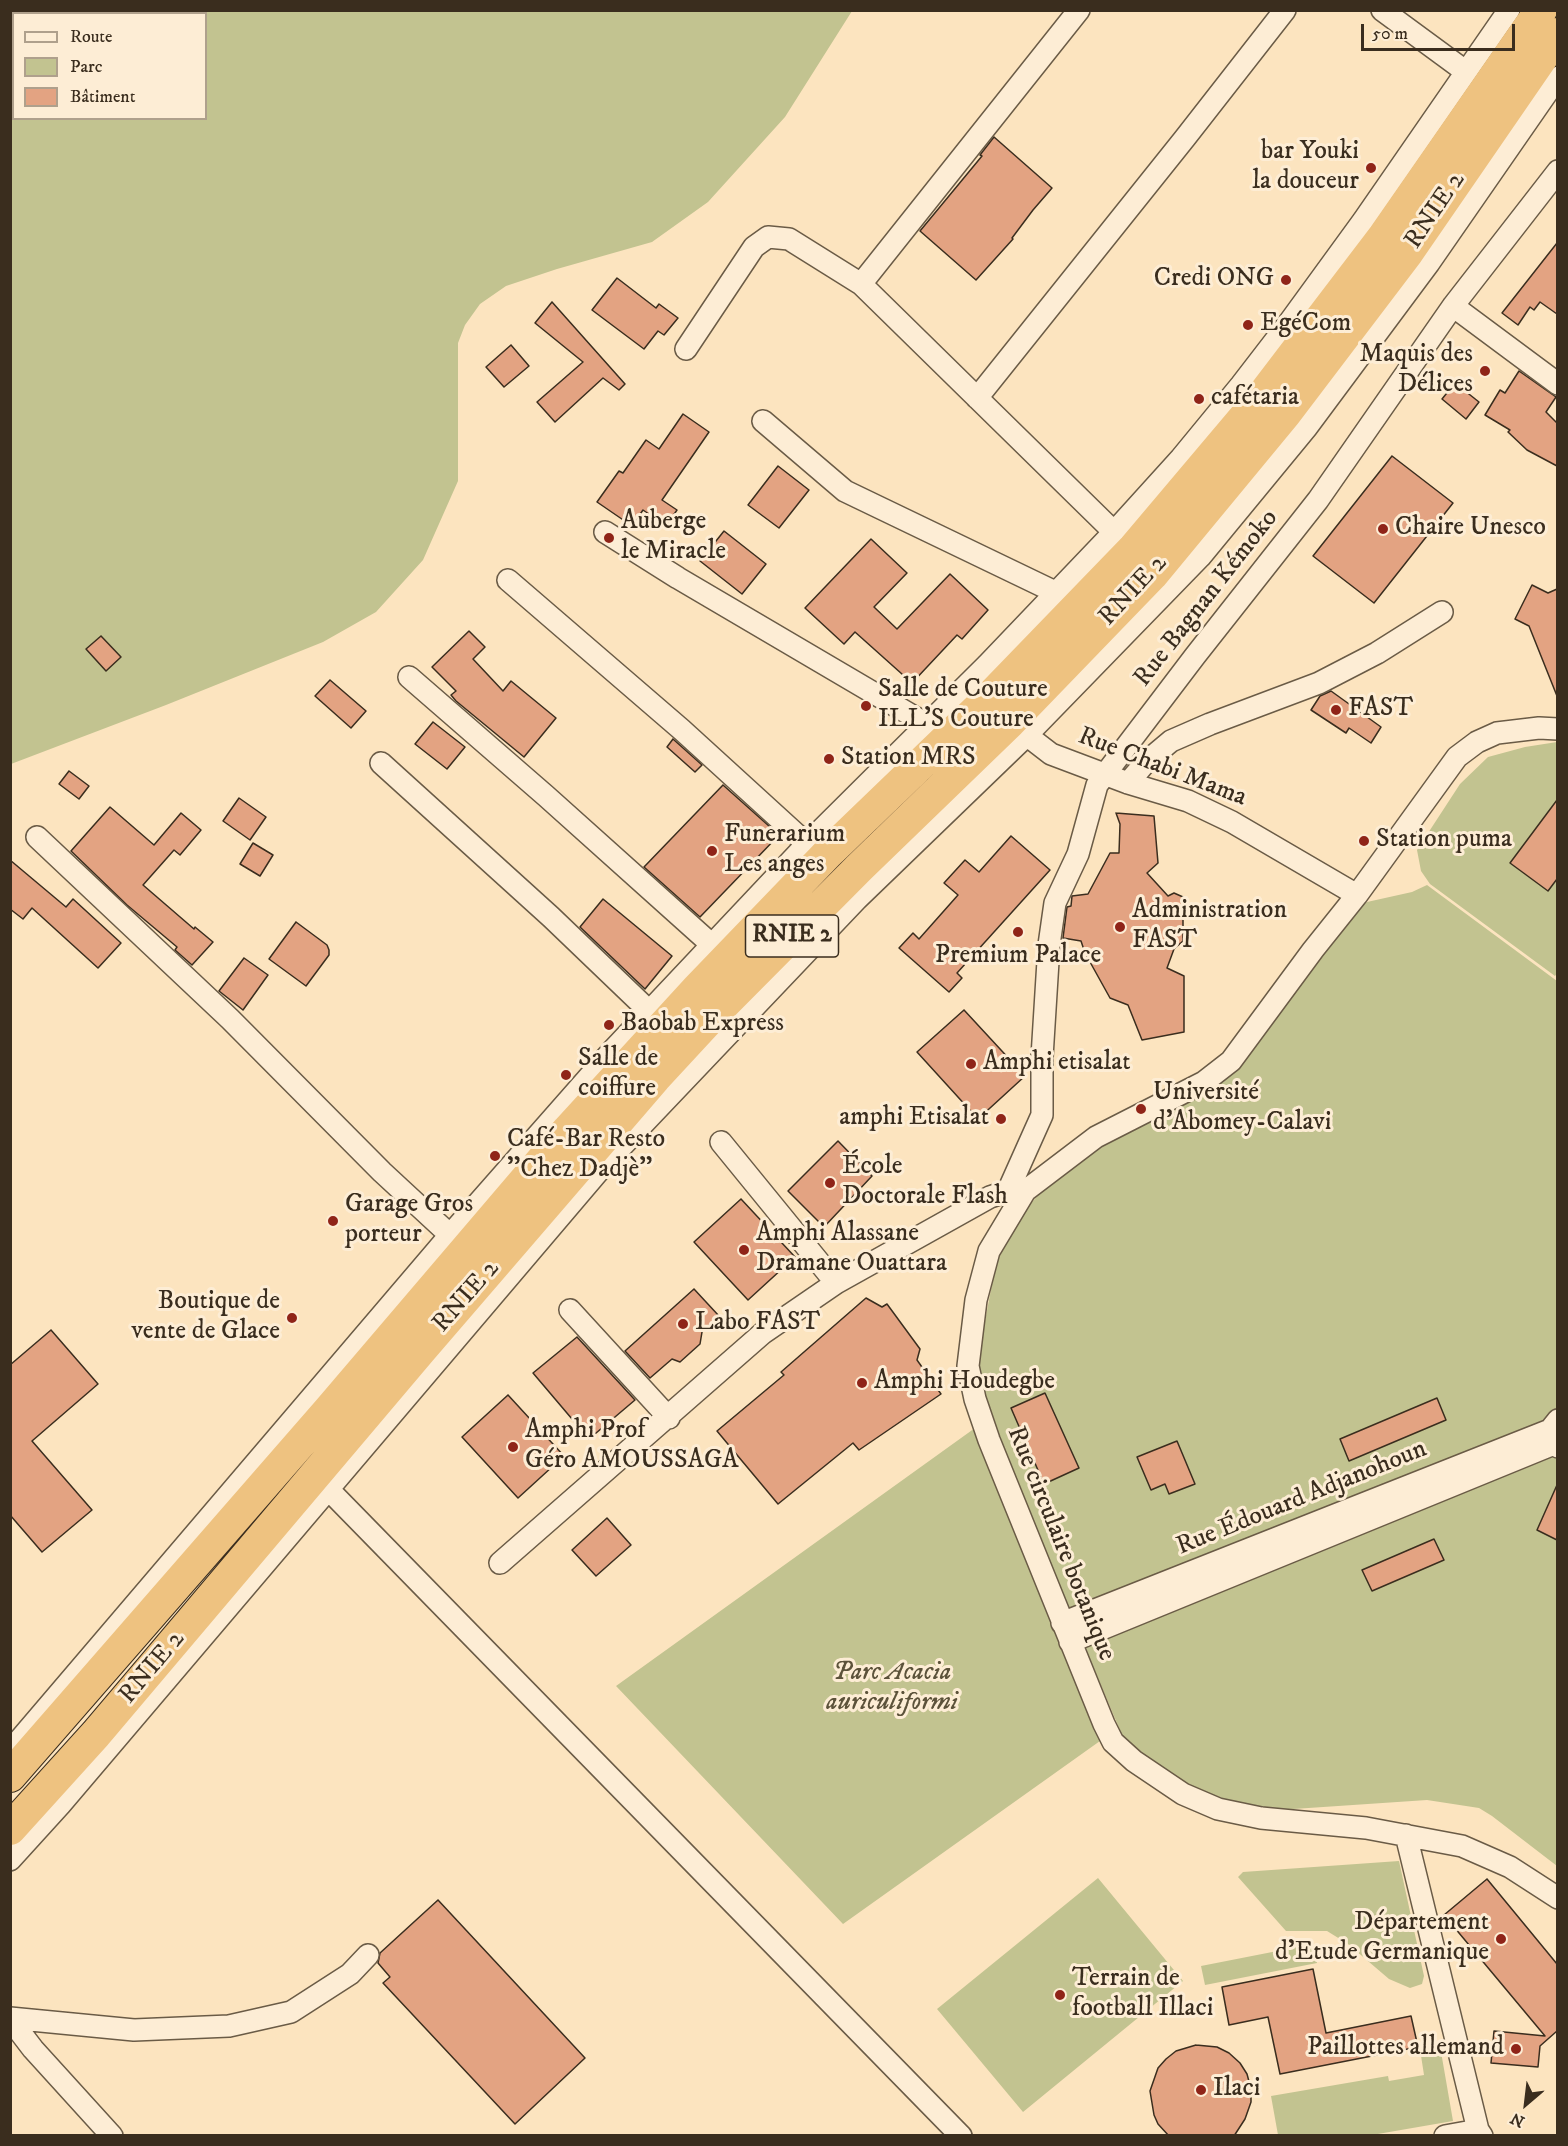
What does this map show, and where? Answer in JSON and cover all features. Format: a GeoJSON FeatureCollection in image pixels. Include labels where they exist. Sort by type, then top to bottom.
{"type":"FeatureCollection","features":[{"type":"Feature","properties":{"kind":"highway","name":"RNIE 2"},"geometry":{"type":"LineString","coordinates":[[11,1755],[329,1410],[576,1122],[698,988],[820,861],[986,701],[1134,548],[1258,400],[1384,236],[1541,10]]}},
{"type":"Feature","properties":{"kind":"highway","name":"RNIE 2"},"geometry":{"type":"LineString","coordinates":[[10,1829],[96,1734],[655,1078],[717,1011],[850,877],[1018,729],[1152,575],[1285,414],[1408,252],[1557,34]]}},
{"type":"Feature","properties":{"kind":"street"},"geometry":{"type":"LineString","coordinates":[[861,284],[1078,10]]}},
{"type":"Feature","properties":{"kind":"street"},"geometry":{"type":"LineString","coordinates":[[977,398],[1285,10]]}},
{"type":"Feature","properties":{"kind":"street"},"geometry":{"type":"LineString","coordinates":[[1382,10],[1465,71]]}},
{"type":"Feature","properties":{"kind":"street"},"geometry":{"type":"LineString","coordinates":[[11,1755],[450,1235],[649,1011],[807,844],[928,725],[1114,532],[1188,449],[1288,324],[1363,221],[1509,10]]}},
{"type":"Feature","properties":{"kind":"street"},"geometry":{"type":"LineString","coordinates":[[10,1860],[60,1805],[603,1166],[1018,729],[1200,556],[1307,427],[1429,263],[1557,77]]}},
{"type":"Feature","properties":{"kind":"street","name":"Rue Bagnan Kémoko"},"geometry":{"type":"LineString","coordinates":[[1017,1191],[1042,1115],[1043,1046],[1049,945],[1055,903],[1078,854],[1097,785],[1318,500],[1453,306],[1557,171]]}},
{"type":"Feature","properties":{"kind":"street"},"geometry":{"type":"LineString","coordinates":[[686,349],[754,247],[768,237],[789,240],[861,284],[1114,532]]}},
{"type":"Feature","properties":{"kind":"street"},"geometry":{"type":"LineString","coordinates":[[1453,306],[1557,384]]}},
{"type":"Feature","properties":{"kind":"street"},"geometry":{"type":"LineString","coordinates":[[763,421],[845,492],[1055,592]]}},
{"type":"Feature","properties":{"kind":"street"},"geometry":{"type":"LineString","coordinates":[[605,532],[678,578],[928,725]]}},
{"type":"Feature","properties":{"kind":"street"},"geometry":{"type":"LineString","coordinates":[[508,580],[682,730],[807,844]]}},
{"type":"Feature","properties":{"kind":"street"},"geometry":{"type":"LineString","coordinates":[[1128,783],[1146,762],[1171,741],[1319,683],[1377,653],[1442,612]]}},
{"type":"Feature","properties":{"kind":"street"},"geometry":{"type":"LineString","coordinates":[[410,677],[711,944]]}},
{"type":"Feature","properties":{"kind":"street","name":"Rue Chabi Mama"},"geometry":{"type":"LineString","coordinates":[[986,701],[1051,754],[1128,783],[1188,801],[1232,822],[1358,895]]}},
{"type":"Feature","properties":{"kind":"street","name":"Rue circulaire botanique"},"geometry":{"type":"LineString","coordinates":[[1557,729],[1539,728],[1497,733],[1478,742],[1456,757],[1358,895],[1313,950],[1231,1061],[1204,1082],[1096,1137],[1017,1191],[989,1251],[976,1300],[968,1366],[975,1399],[988,1440],[1113,1742],[1134,1761],[1183,1794],[1218,1809],[1261,1818],[1366,1828],[1462,1846],[1510,1867],[1557,1899]]}},
{"type":"Feature","properties":{"kind":"street"},"geometry":{"type":"LineString","coordinates":[[381,763],[551,917],[649,1011]]}},
{"type":"Feature","properties":{"kind":"street"},"geometry":{"type":"LineString","coordinates":[[38,837],[230,1019],[374,1164],[450,1235]]}},
{"type":"Feature","properties":{"kind":"street"},"geometry":{"type":"LineString","coordinates":[[721,1142],[836,1282]]}},
{"type":"Feature","properties":{"kind":"street"},"geometry":{"type":"LineString","coordinates":[[500,1563],[669,1418],[763,1333],[836,1282],[990,1197],[1017,1191]]}},
{"type":"Feature","properties":{"kind":"street"},"geometry":{"type":"LineString","coordinates":[[570,1310],[669,1418]]}},
{"type":"Feature","properties":{"kind":"street","name":"Rue Édouard Adjanohoun"},"geometry":{"type":"LineString","coordinates":[[1066,1632],[1550,1430],[1557,1420]]}},
{"type":"Feature","properties":{"kind":"street","name":"Rue Édouard Adjanohoun"},"geometry":{"type":"LineString","coordinates":[[1066,1632],[1554,1444],[1557,1447]]}},
{"type":"Feature","properties":{"kind":"street"},"geometry":{"type":"LineString","coordinates":[[329,1490],[961,2136]]}},
{"type":"Feature","properties":{"kind":"street"},"geometry":{"type":"LineString","coordinates":[[1406,1835],[1480,2133],[1445,2136]]}},
{"type":"Feature","properties":{"kind":"street"},"geometry":{"type":"LineString","coordinates":[[10,2018],[134,2030],[229,2026],[291,2012],[350,1974],[368,1955]]}},
{"type":"Feature","properties":{"kind":"street"},"geometry":{"type":"LineString","coordinates":[[10,2018],[33,2049],[112,2136]]}},
{"type":"Feature","properties":{"kind":"green space"},"geometry":{"type":"Polygon","coordinates":[[[11,11],[852,11],[785,117],[708,202],[652,242],[506,286],[480,304],[465,325],[458,343],[458,481],[423,560],[376,612],[323,642],[11,764],[11,11]]]}},
{"type":"Feature","properties":{"kind":"green space"},"geometry":{"type":"Polygon","coordinates":[[[1557,742],[1557,800],[1510,863],[1548,891],[1557,882],[1558,972],[1555,976],[1430,884],[1421,871],[1417,850],[1460,784],[1488,757],[1525,747],[1557,742]]]}},
{"type":"Feature","properties":{"kind":"green space"},"geometry":{"type":"Polygon","coordinates":[[[1427,885],[1557,981],[1557,1866],[1479,1808],[1427,1800],[1264,1811],[1187,1791],[1122,1735],[992,1428],[978,1358],[996,1263],[1024,1211],[1057,1174],[1095,1141],[1231,1073],[1342,921],[1367,902],[1412,892],[1427,885]]]}},
{"type":"Feature","properties":{"kind":"green space","name":"Parc Acacia auriculiformi"},"geometry":{"type":"Polygon","coordinates":[[[975,1428],[1100,1741],[843,1924],[616,1686],[975,1428]]]}},
{"type":"Feature","properties":{"kind":"green space"},"geometry":{"type":"Polygon","coordinates":[[[1399,1861],[1424,1976],[1422,1984],[1410,1988],[1389,1979],[1348,1944],[1327,1931],[1286,1931],[1238,1877],[1243,1872],[1399,1861]]]}},
{"type":"Feature","properties":{"kind":"green space","name":"Terrain de football Illaci"},"geometry":{"type":"Polygon","coordinates":[[[1098,1878],[1183,1981],[1023,2112],[937,2009],[1098,1878]]]}},
{"type":"Feature","properties":{"kind":"green space"},"geometry":{"type":"Polygon","coordinates":[[[1313,1944],[1317,1963],[1205,1985],[1201,1966],[1313,1944]]]}},
{"type":"Feature","properties":{"kind":"green space"},"geometry":{"type":"Polygon","coordinates":[[[1440,2046],[1453,2121],[1372,2135],[1278,2135],[1271,2096],[1388,2076],[1389,2081],[1424,2075],[1420,2049],[1440,2046]]]}},
{"type":"Feature","properties":{"kind":"building"},"geometry":{"type":"Polygon","coordinates":[[[994,137],[1052,188],[1013,239],[976,280],[920,231],[982,156],[980,155],[994,137]]]}},
{"type":"Feature","properties":{"kind":"building"},"geometry":{"type":"Polygon","coordinates":[[[1557,243],[1557,314],[1540,302],[1534,310],[1530,307],[1518,325],[1502,313],[1557,243]]]}},
{"type":"Feature","properties":{"kind":"building"},"geometry":{"type":"Polygon","coordinates":[[[617,278],[656,308],[659,304],[678,318],[664,335],[658,331],[644,349],[592,310],[617,278]]]}},
{"type":"Feature","properties":{"kind":"building"},"geometry":{"type":"Polygon","coordinates":[[[552,302],[625,384],[619,390],[603,378],[555,422],[537,402],[583,362],[535,323],[552,302]]]}},
{"type":"Feature","properties":{"kind":"building"},"geometry":{"type":"Polygon","coordinates":[[[511,345],[529,366],[504,387],[486,367],[511,345]]]}},
{"type":"Feature","properties":{"kind":"building"},"geometry":{"type":"Polygon","coordinates":[[[1519,371],[1556,397],[1546,412],[1557,423],[1557,466],[1527,450],[1508,432],[1510,430],[1485,415],[1500,390],[1505,393],[1519,371]]]}},
{"type":"Feature","properties":{"kind":"building"},"geometry":{"type":"Polygon","coordinates":[[[1455,383],[1479,402],[1466,419],[1442,399],[1455,383]]]}},
{"type":"Feature","properties":{"kind":"building"},"geometry":{"type":"Polygon","coordinates":[[[683,414],[709,432],[662,500],[677,510],[666,526],[643,510],[632,526],[597,502],[619,471],[623,473],[646,440],[659,449],[683,414]]]}},
{"type":"Feature","properties":{"kind":"building","name":"Chaire Unesco"},"geometry":{"type":"Polygon","coordinates":[[[1392,456],[1453,503],[1374,603],[1313,556],[1392,456]]]}},
{"type":"Feature","properties":{"kind":"building"},"geometry":{"type":"Polygon","coordinates":[[[778,466],[809,490],[779,528],[748,505],[778,466]]]}},
{"type":"Feature","properties":{"kind":"building"},"geometry":{"type":"Polygon","coordinates":[[[724,531],[766,564],[742,594],[700,561],[724,531]]]}},
{"type":"Feature","properties":{"kind":"building"},"geometry":{"type":"Polygon","coordinates":[[[871,539],[907,573],[874,607],[897,629],[950,574],[988,610],[962,639],[957,635],[912,683],[855,632],[844,644],[805,608],[871,539]]]}},
{"type":"Feature","properties":{"kind":"building"},"geometry":{"type":"Polygon","coordinates":[[[1532,585],[1548,593],[1557,589],[1557,696],[1529,626],[1515,619],[1532,585]]]}},
{"type":"Feature","properties":{"kind":"building"},"geometry":{"type":"Polygon","coordinates":[[[469,631],[485,647],[473,659],[503,691],[511,681],[556,718],[524,757],[456,701],[451,695],[456,691],[432,667],[469,631]]]}},
{"type":"Feature","properties":{"kind":"building"},"geometry":{"type":"Polygon","coordinates":[[[101,636],[121,657],[106,671],[86,649],[101,636]]]}},
{"type":"Feature","properties":{"kind":"building"},"geometry":{"type":"Polygon","coordinates":[[[330,680],[366,711],[351,728],[315,696],[330,680]]]}},
{"type":"Feature","properties":{"kind":"building","name":"FAST"},"geometry":{"type":"Polygon","coordinates":[[[1331,691],[1381,727],[1371,743],[1349,728],[1346,733],[1311,710],[1320,696],[1331,691]]]}},
{"type":"Feature","properties":{"kind":"building"},"geometry":{"type":"Polygon","coordinates":[[[433,722],[465,747],[447,769],[415,744],[433,722]]]}},
{"type":"Feature","properties":{"kind":"building"},"geometry":{"type":"Polygon","coordinates":[[[673,739],[702,765],[695,772],[667,747],[673,739]]]}},
{"type":"Feature","properties":{"kind":"building"},"geometry":{"type":"Polygon","coordinates":[[[69,771],[89,786],[79,799],[59,784],[69,771]]]}},
{"type":"Feature","properties":{"kind":"building","name":"Funerarium Les anges"},"geometry":{"type":"Polygon","coordinates":[[[723,785],[779,835],[700,917],[644,867],[723,785]]]}},
{"type":"Feature","properties":{"kind":"building"},"geometry":{"type":"Polygon","coordinates":[[[239,798],[266,817],[250,840],[223,821],[239,798]]]}},
{"type":"Feature","properties":{"kind":"building"},"geometry":{"type":"Polygon","coordinates":[[[1557,800],[1557,879],[1548,891],[1510,863],[1557,800]]]}},
{"type":"Feature","properties":{"kind":"building"},"geometry":{"type":"Polygon","coordinates":[[[110,807],[154,845],[181,813],[201,830],[180,855],[174,850],[143,885],[194,929],[195,927],[213,942],[192,965],[175,950],[177,947],[127,905],[71,851],[110,807]]]}},
{"type":"Feature","properties":{"kind":"building","name":"Administration FAST"},"geometry":{"type":"Polygon","coordinates":[[[1116,813],[1154,816],[1158,863],[1147,873],[1168,896],[1174,893],[1183,897],[1183,941],[1174,949],[1167,968],[1184,976],[1184,1032],[1142,1040],[1128,1005],[1110,998],[1085,953],[1081,941],[1063,938],[1067,907],[1071,906],[1072,896],[1088,894],[1110,853],[1119,853],[1120,824],[1116,813]]]}},
{"type":"Feature","properties":{"kind":"building"},"geometry":{"type":"Polygon","coordinates":[[[1011,836],[1050,870],[957,973],[962,978],[949,992],[899,948],[913,933],[919,939],[958,895],[944,883],[965,860],[979,872],[1011,836]]]}},
{"type":"Feature","properties":{"kind":"building"},"geometry":{"type":"Polygon","coordinates":[[[253,843],[273,855],[260,876],[240,864],[253,843]]]}},
{"type":"Feature","properties":{"kind":"building"},"geometry":{"type":"Polygon","coordinates":[[[10,860],[66,907],[73,899],[121,943],[98,968],[32,908],[23,919],[10,909],[10,860]]]}},
{"type":"Feature","properties":{"kind":"building"},"geometry":{"type":"Polygon","coordinates":[[[603,899],[672,956],[645,989],[580,927],[603,899]]]}},
{"type":"Feature","properties":{"kind":"building"},"geometry":{"type":"Polygon","coordinates":[[[296,922],[327,945],[329,950],[329,955],[306,986],[269,959],[296,922]]]}},
{"type":"Feature","properties":{"kind":"building"},"geometry":{"type":"Polygon","coordinates":[[[244,958],[268,975],[243,1010],[219,991],[244,958]]]}},
{"type":"Feature","properties":{"kind":"building","name":"Amphi etisalat"},"geometry":{"type":"Polygon","coordinates":[[[964,1010],[1025,1076],[978,1119],[917,1052],[964,1010]]]}},
{"type":"Feature","properties":{"kind":"building","name":"École Doctorale Flash"},"geometry":{"type":"Polygon","coordinates":[[[838,1141],[872,1176],[824,1227],[788,1191],[838,1141]]]}},
{"type":"Feature","properties":{"kind":"building","name":"Amphi Alassane Dramane Ouattara"},"geometry":{"type":"Polygon","coordinates":[[[741,1199],[795,1257],[748,1300],[694,1242],[741,1199]]]}},
{"type":"Feature","properties":{"kind":"building","name":"Labo FAST"},"geometry":{"type":"Polygon","coordinates":[[[694,1289],[719,1316],[702,1332],[700,1344],[680,1362],[672,1359],[650,1378],[625,1351],[694,1289]]]}},
{"type":"Feature","properties":{"kind":"building","name":"Amphi Houdegbe"},"geometry":{"type":"Polygon","coordinates":[[[866,1298],[882,1307],[887,1304],[920,1349],[917,1360],[941,1394],[859,1450],[853,1443],[778,1504],[717,1431],[784,1375],[781,1372],[866,1298]]]}},
{"type":"Feature","properties":{"kind":"building"},"geometry":{"type":"Polygon","coordinates":[[[51,1330],[98,1384],[32,1441],[92,1510],[42,1552],[10,1515],[10,1365],[51,1330]]]}},
{"type":"Feature","properties":{"kind":"building"},"geometry":{"type":"Polygon","coordinates":[[[577,1337],[635,1400],[589,1439],[533,1373],[577,1337]]]}},
{"type":"Feature","properties":{"kind":"building"},"geometry":{"type":"Polygon","coordinates":[[[1045,1393],[1079,1468],[1044,1484],[1011,1408],[1045,1393]]]}},
{"type":"Feature","properties":{"kind":"building","name":"Amphi Prof Géro AMOUSSAGA"},"geometry":{"type":"Polygon","coordinates":[[[508,1395],[564,1456],[518,1498],[462,1437],[508,1395]]]}},
{"type":"Feature","properties":{"kind":"building"},"geometry":{"type":"Polygon","coordinates":[[[1437,1398],[1446,1420],[1349,1461],[1340,1439],[1437,1398]]]}},
{"type":"Feature","properties":{"kind":"building"},"geometry":{"type":"Polygon","coordinates":[[[1177,1441],[1195,1484],[1169,1494],[1165,1484],[1151,1490],[1137,1457],[1177,1441]]]}},
{"type":"Feature","properties":{"kind":"building"},"geometry":{"type":"Polygon","coordinates":[[[1557,1485],[1557,1540],[1537,1530],[1557,1485]]]}},
{"type":"Feature","properties":{"kind":"building"},"geometry":{"type":"Polygon","coordinates":[[[607,1518],[631,1545],[596,1576],[572,1550],[607,1518]]]}},
{"type":"Feature","properties":{"kind":"building"},"geometry":{"type":"Polygon","coordinates":[[[1434,1539],[1444,1560],[1372,1591],[1362,1570],[1434,1539]]]}},
{"type":"Feature","properties":{"kind":"building","name":"Département d'Etude Germanique"},"geometry":{"type":"Polygon","coordinates":[[[1487,1879],[1557,1964],[1557,2031],[1540,2046],[1538,2067],[1491,2063],[1494,2031],[1545,2036],[1444,1915],[1487,1879]]]}},
{"type":"Feature","properties":{"kind":"building"},"geometry":{"type":"Polygon","coordinates":[[[438,1900],[585,2058],[515,2124],[383,1983],[390,1977],[378,1963],[380,1953],[438,1900]]]}},
{"type":"Feature","properties":{"kind":"building"},"geometry":{"type":"Polygon","coordinates":[[[1313,1969],[1326,2033],[1411,2016],[1418,2047],[1280,2074],[1268,2017],[1229,2025],[1222,1987],[1313,1969]]]}},
{"type":"Feature","properties":{"kind":"building","name":"Ilaci"},"geometry":{"type":"Polygon","coordinates":[[[1196,2045],[1217,2047],[1229,2053],[1240,2063],[1247,2074],[1251,2089],[1251,2102],[1245,2119],[1234,2136],[1169,2136],[1158,2124],[1154,2115],[1150,2091],[1158,2068],[1176,2051],[1196,2045]]]}},
{"type":"Feature","properties":{"kind":"place","name":"bar Youki la douceur"},"geometry":{"type":"Point","coordinates":[1371,168]}},
{"type":"Feature","properties":{"kind":"place","name":"Credi ONG"},"geometry":{"type":"Point","coordinates":[1286,280]}},
{"type":"Feature","properties":{"kind":"place","name":"EgéCom"},"geometry":{"type":"Point","coordinates":[1248,325]}},
{"type":"Feature","properties":{"kind":"place","name":"Maquis des Délices"},"geometry":{"type":"Point","coordinates":[1485,371]}},
{"type":"Feature","properties":{"kind":"place","name":"cafétaria"},"geometry":{"type":"Point","coordinates":[1199,399]}},
{"type":"Feature","properties":{"kind":"place","name":"Chaire Unesco"},"geometry":{"type":"Point","coordinates":[1383,529]}},
{"type":"Feature","properties":{"kind":"place","name":"Auberge le Miracle"},"geometry":{"type":"Point","coordinates":[609,538]}},
{"type":"Feature","properties":{"kind":"place","name":"Salle de Couture ILL'S Couture"},"geometry":{"type":"Point","coordinates":[866,706]}},
{"type":"Feature","properties":{"kind":"place","name":"FAST"},"geometry":{"type":"Point","coordinates":[1336,710]}},
{"type":"Feature","properties":{"kind":"place","name":"Station MRS"},"geometry":{"type":"Point","coordinates":[829,759]}},
{"type":"Feature","properties":{"kind":"place","name":"Station puma"},"geometry":{"type":"Point","coordinates":[1364,841]}},
{"type":"Feature","properties":{"kind":"place","name":"Funerarium Les anges"},"geometry":{"type":"Point","coordinates":[712,851]}},
{"type":"Feature","properties":{"kind":"place","name":"Administration FAST"},"geometry":{"type":"Point","coordinates":[1120,927]}},
{"type":"Feature","properties":{"kind":"place","name":"Premium Palace"},"geometry":{"type":"Point","coordinates":[1018,932]}},
{"type":"Feature","properties":{"kind":"place","name":"Baobab Express"},"geometry":{"type":"Point","coordinates":[609,1025]}},
{"type":"Feature","properties":{"kind":"place","name":"Amphi etisalat"},"geometry":{"type":"Point","coordinates":[971,1064]}},
{"type":"Feature","properties":{"kind":"place","name":"Salle de coiffure"},"geometry":{"type":"Point","coordinates":[566,1075]}},
{"type":"Feature","properties":{"kind":"place","name":"Université d'Abomey-Calavi"},"geometry":{"type":"Point","coordinates":[1141,1109]}},
{"type":"Feature","properties":{"kind":"place","name":"amphi Etisalat"},"geometry":{"type":"Point","coordinates":[1001,1119]}},
{"type":"Feature","properties":{"kind":"place","name":"Café-Bar Resto ''Chez Dadjè''"},"geometry":{"type":"Point","coordinates":[495,1156]}},
{"type":"Feature","properties":{"kind":"place","name":"École Doctorale Flash"},"geometry":{"type":"Point","coordinates":[830,1183]}},
{"type":"Feature","properties":{"kind":"place","name":"Garage Gros porteur"},"geometry":{"type":"Point","coordinates":[333,1221]}},
{"type":"Feature","properties":{"kind":"place","name":"Amphi Alassane Dramane Ouattara"},"geometry":{"type":"Point","coordinates":[744,1250]}},
{"type":"Feature","properties":{"kind":"place","name":"Boutique de vente de Glace"},"geometry":{"type":"Point","coordinates":[292,1318]}},
{"type":"Feature","properties":{"kind":"place","name":"Labo FAST"},"geometry":{"type":"Point","coordinates":[683,1324]}},
{"type":"Feature","properties":{"kind":"place","name":"Amphi Houdegbe"},"geometry":{"type":"Point","coordinates":[862,1383]}},
{"type":"Feature","properties":{"kind":"place","name":"Amphi Prof Géro AMOUSSAGA"},"geometry":{"type":"Point","coordinates":[513,1447]}},
{"type":"Feature","properties":{"kind":"place","name":"Département d'Etude Germanique"},"geometry":{"type":"Point","coordinates":[1501,1939]}},
{"type":"Feature","properties":{"kind":"place","name":"Terrain de football Illaci"},"geometry":{"type":"Point","coordinates":[1060,1995]}},
{"type":"Feature","properties":{"kind":"place","name":"Paillottes allemand"},"geometry":{"type":"Point","coordinates":[1516,2049]}},
{"type":"Feature","properties":{"kind":"place","name":"Ilaci"},"geometry":{"type":"Point","coordinates":[1201,2090]}}]}
